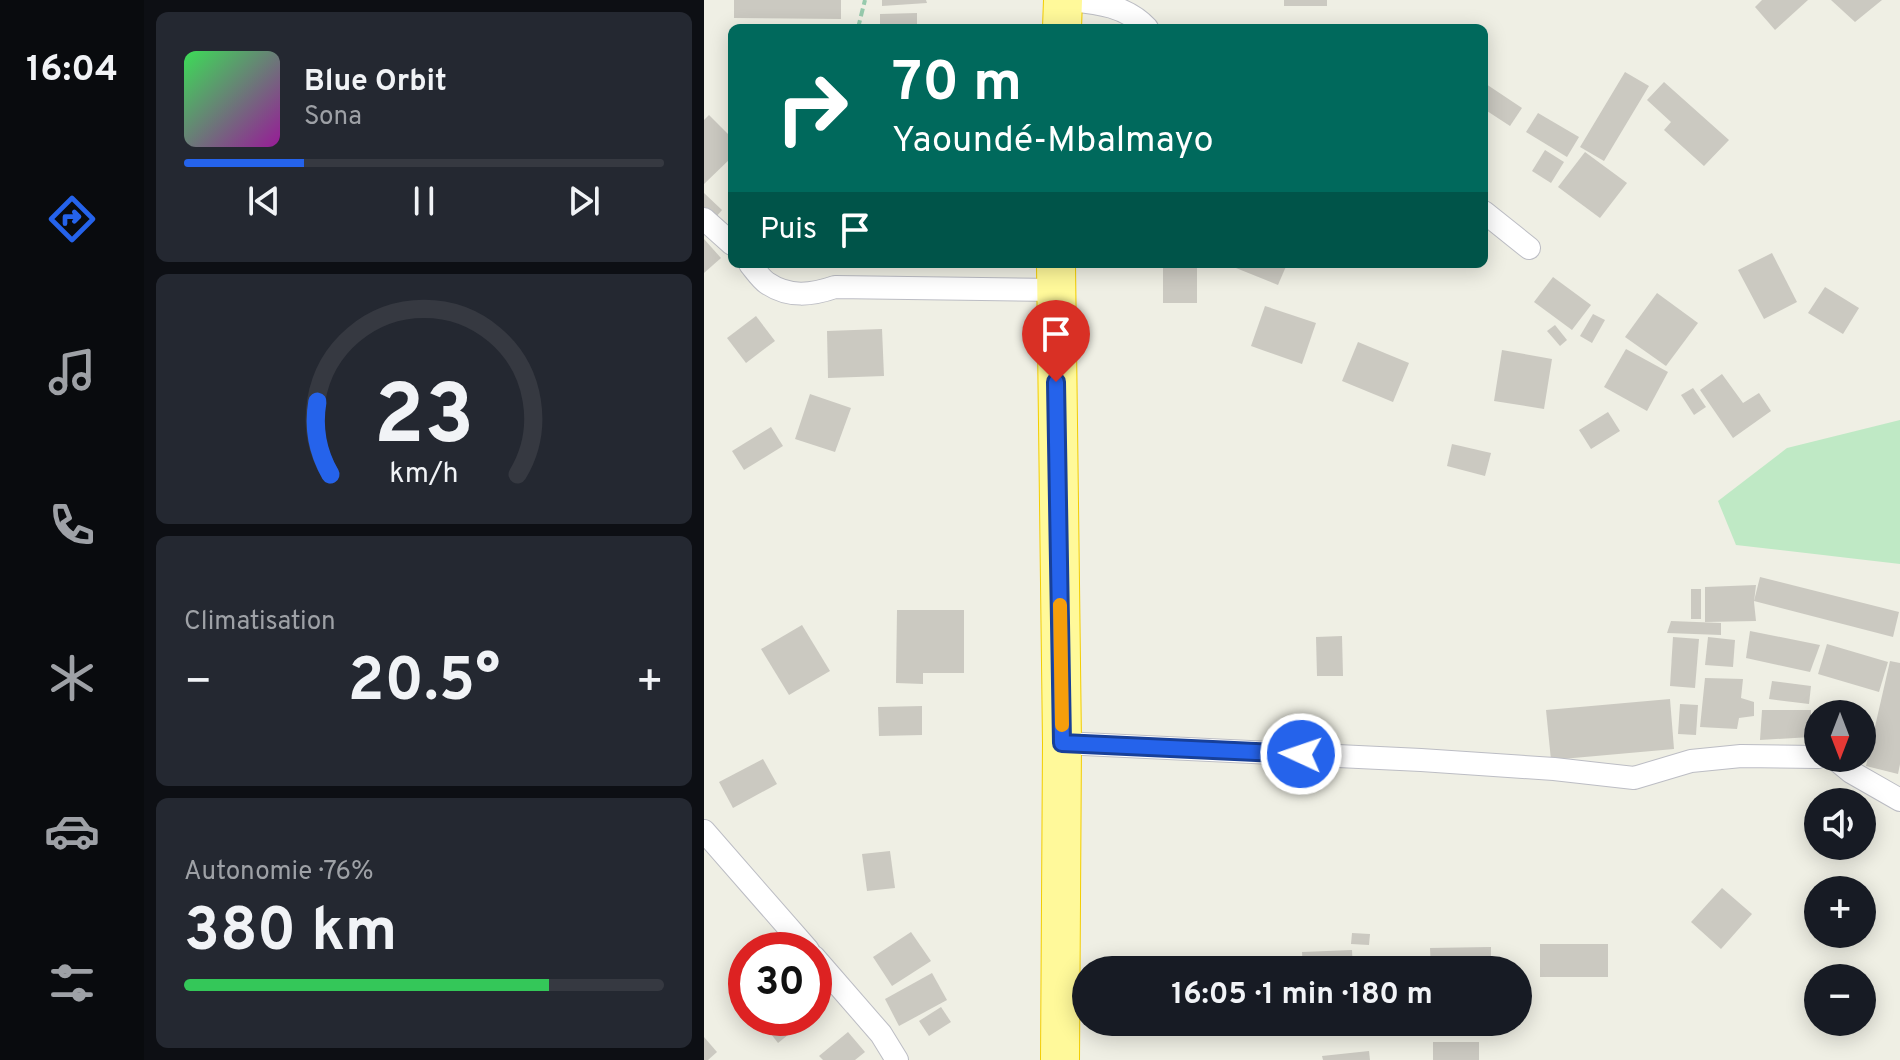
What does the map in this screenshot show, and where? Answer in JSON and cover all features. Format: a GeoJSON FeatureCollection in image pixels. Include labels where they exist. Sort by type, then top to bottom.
{"type":"FeatureCollection","features":[{"type":"Feature","properties":{"kind":"highway"},"geometry":{"type":"LineString","coordinates":[[1062,24],[1063,0]]}},
{"type":"Feature","properties":{"kind":"highway"},"geometry":{"type":"LineString","coordinates":[[1056,277],[1062,743],[1060,1060]]}},
{"type":"Feature","properties":{"kind":"street"},"geometry":{"type":"LineString","coordinates":[[1071,0],[1110,5],[1143,24]]}},
{"type":"Feature","properties":{"kind":"street"},"geometry":{"type":"LineString","coordinates":[[1488,215],[1529,248]]}},
{"type":"Feature","properties":{"kind":"street"},"geometry":{"type":"LineString","coordinates":[[704,219],[728,240]]}},
{"type":"Feature","properties":{"kind":"street"},"geometry":{"type":"LineString","coordinates":[[753,268],[766,283],[789,293],[815,294],[835,287],[1056,277]]}},
{"type":"Feature","properties":{"kind":"street"},"geometry":{"type":"LineString","coordinates":[[1062,743],[1421,760],[1634,778],[1691,761],[1741,756],[1804,757]]}},
{"type":"Feature","properties":{"kind":"street"},"geometry":{"type":"LineString","coordinates":[[1851,772],[1900,800]]}},
{"type":"Feature","properties":{"kind":"street"},"geometry":{"type":"LineString","coordinates":[[704,831],[792,932]]}},
{"type":"Feature","properties":{"kind":"street"},"geometry":{"type":"LineString","coordinates":[[832,978],[881,1034],[897,1060]]}},
{"type":"Feature","properties":{"kind":"path"},"geometry":{"type":"LineString","coordinates":[[859,24],[865,0]]}},
{"type":"Feature","properties":{"kind":"green space"},"geometry":{"type":"Polygon","coordinates":[[[1900,420],[1900,564],[1736,545],[1718,501],[1787,448],[1900,420]]]}},
{"type":"Feature","properties":{"kind":"building"},"geometry":{"type":"Polygon","coordinates":[[[734,0],[841,0],[841,19],[734,18],[734,0]]]}},
{"type":"Feature","properties":{"kind":"building"},"geometry":{"type":"Polygon","coordinates":[[[882,0],[926,0],[927,3],[882,6],[882,0]]]}},
{"type":"Feature","properties":{"kind":"building"},"geometry":{"type":"Polygon","coordinates":[[[1284,0],[1327,0],[1327,6],[1284,6],[1284,0]]]}},
{"type":"Feature","properties":{"kind":"building"},"geometry":{"type":"Polygon","coordinates":[[[1762,0],[1808,0],[1775,30],[1755,7],[1762,0]]]}},
{"type":"Feature","properties":{"kind":"building"},"geometry":{"type":"Polygon","coordinates":[[[1831,0],[1882,0],[1855,22],[1831,0]]]}},
{"type":"Feature","properties":{"kind":"building"},"geometry":{"type":"Polygon","coordinates":[[[917,13],[917,24],[880,24],[880,14],[917,13]]]}},
{"type":"Feature","properties":{"kind":"building"},"geometry":{"type":"Polygon","coordinates":[[[1625,72],[1649,86],[1604,161],[1580,147],[1625,72]]]}},
{"type":"Feature","properties":{"kind":"building"},"geometry":{"type":"Polygon","coordinates":[[[1664,82],[1729,140],[1704,166],[1664,130],[1671,122],[1647,100],[1664,82]]]}},
{"type":"Feature","properties":{"kind":"building"},"geometry":{"type":"Polygon","coordinates":[[[1488,85],[1522,108],[1510,126],[1488,112],[1488,85]]]}},
{"type":"Feature","properties":{"kind":"building"},"geometry":{"type":"Polygon","coordinates":[[[1538,113],[1579,137],[1567,157],[1526,132],[1538,113]]]}},
{"type":"Feature","properties":{"kind":"building"},"geometry":{"type":"Polygon","coordinates":[[[709,115],[728,134],[728,161],[704,184],[704,120],[709,115]]]}},
{"type":"Feature","properties":{"kind":"building"},"geometry":{"type":"Polygon","coordinates":[[[1545,150],[1564,162],[1551,183],[1532,171],[1545,150]]]}},
{"type":"Feature","properties":{"kind":"building"},"geometry":{"type":"Polygon","coordinates":[[[1585,152],[1627,183],[1600,218],[1558,187],[1585,152]]]}},
{"type":"Feature","properties":{"kind":"building"},"geometry":{"type":"Polygon","coordinates":[[[704,193],[722,210],[710,224],[704,218],[704,193]]]}},
{"type":"Feature","properties":{"kind":"building"},"geometry":{"type":"Polygon","coordinates":[[[704,239],[721,258],[704,273],[704,239]]]}},
{"type":"Feature","properties":{"kind":"building"},"geometry":{"type":"Polygon","coordinates":[[[1772,253],[1797,302],[1764,319],[1738,270],[1772,253]]]}},
{"type":"Feature","properties":{"kind":"building"},"geometry":{"type":"Polygon","coordinates":[[[1163,268],[1197,268],[1197,303],[1163,303],[1163,268]]]}},
{"type":"Feature","properties":{"kind":"building"},"geometry":{"type":"Polygon","coordinates":[[[1236,268],[1285,268],[1278,285],[1236,268]]]}},
{"type":"Feature","properties":{"kind":"building"},"geometry":{"type":"Polygon","coordinates":[[[1553,277],[1591,305],[1572,330],[1534,302],[1553,277]]]}},
{"type":"Feature","properties":{"kind":"building"},"geometry":{"type":"Polygon","coordinates":[[[1825,287],[1859,308],[1843,334],[1808,313],[1825,287]]]}},
{"type":"Feature","properties":{"kind":"building"},"geometry":{"type":"Polygon","coordinates":[[[1657,293],[1698,323],[1666,366],[1625,337],[1657,293]]]}},
{"type":"Feature","properties":{"kind":"building"},"geometry":{"type":"Polygon","coordinates":[[[1265,306],[1316,323],[1302,364],[1251,346],[1265,306]]]}},
{"type":"Feature","properties":{"kind":"building"},"geometry":{"type":"Polygon","coordinates":[[[1593,314],[1605,320],[1592,343],[1580,336],[1593,314]]]}},
{"type":"Feature","properties":{"kind":"building"},"geometry":{"type":"Polygon","coordinates":[[[756,316],[775,341],[746,363],[727,338],[756,316]]]}},
{"type":"Feature","properties":{"kind":"building"},"geometry":{"type":"Polygon","coordinates":[[[1555,325],[1567,340],[1560,346],[1547,331],[1555,325]]]}},
{"type":"Feature","properties":{"kind":"building"},"geometry":{"type":"Polygon","coordinates":[[[882,329],[884,376],[828,378],[827,331],[882,329]]]}},
{"type":"Feature","properties":{"kind":"building"},"geometry":{"type":"Polygon","coordinates":[[[1358,342],[1409,363],[1393,402],[1342,381],[1358,342]]]}},
{"type":"Feature","properties":{"kind":"building"},"geometry":{"type":"Polygon","coordinates":[[[1626,349],[1668,372],[1647,411],[1604,387],[1626,349]]]}},
{"type":"Feature","properties":{"kind":"building"},"geometry":{"type":"Polygon","coordinates":[[[1502,350],[1552,359],[1544,409],[1494,401],[1502,350]]]}},
{"type":"Feature","properties":{"kind":"building"},"geometry":{"type":"Polygon","coordinates":[[[1722,374],[1743,403],[1759,393],[1771,411],[1733,438],[1700,390],[1722,374]]]}},
{"type":"Feature","properties":{"kind":"building"},"geometry":{"type":"Polygon","coordinates":[[[1693,388],[1706,407],[1694,415],[1681,395],[1693,388]]]}},
{"type":"Feature","properties":{"kind":"building"},"geometry":{"type":"Polygon","coordinates":[[[810,394],[851,408],[835,452],[795,439],[810,394]]]}},
{"type":"Feature","properties":{"kind":"building"},"geometry":{"type":"Polygon","coordinates":[[[1608,412],[1620,431],[1591,449],[1579,430],[1608,412]]]}},
{"type":"Feature","properties":{"kind":"building"},"geometry":{"type":"Polygon","coordinates":[[[771,427],[783,446],[744,470],[732,451],[771,427]]]}},
{"type":"Feature","properties":{"kind":"building"},"geometry":{"type":"Polygon","coordinates":[[[1452,444],[1491,453],[1485,476],[1447,466],[1452,444]]]}},
{"type":"Feature","properties":{"kind":"building"},"geometry":{"type":"Polygon","coordinates":[[[1760,577],[1899,612],[1893,637],[1754,601],[1760,577]]]}},
{"type":"Feature","properties":{"kind":"building"},"geometry":{"type":"Polygon","coordinates":[[[1756,585],[1756,621],[1705,622],[1705,587],[1756,585]]]}},
{"type":"Feature","properties":{"kind":"building"},"geometry":{"type":"Polygon","coordinates":[[[1691,589],[1701,589],[1701,619],[1691,619],[1691,589]]]}},
{"type":"Feature","properties":{"kind":"building"},"geometry":{"type":"Polygon","coordinates":[[[897,610],[964,610],[964,673],[923,673],[923,684],[896,683],[897,610]]]}},
{"type":"Feature","properties":{"kind":"building"},"geometry":{"type":"Polygon","coordinates":[[[1671,621],[1721,623],[1721,635],[1667,633],[1671,621]]]}},
{"type":"Feature","properties":{"kind":"building"},"geometry":{"type":"Polygon","coordinates":[[[802,625],[830,671],[789,695],[761,649],[802,625]]]}},
{"type":"Feature","properties":{"kind":"building"},"geometry":{"type":"Polygon","coordinates":[[[1750,631],[1820,645],[1810,672],[1746,658],[1750,631]]]}},
{"type":"Feature","properties":{"kind":"building"},"geometry":{"type":"Polygon","coordinates":[[[1342,636],[1343,676],[1317,676],[1316,637],[1342,636]]]}},
{"type":"Feature","properties":{"kind":"building"},"geometry":{"type":"Polygon","coordinates":[[[1673,637],[1699,639],[1695,688],[1670,686],[1673,637]]]}},
{"type":"Feature","properties":{"kind":"building"},"geometry":{"type":"Polygon","coordinates":[[[1708,637],[1735,640],[1733,667],[1705,665],[1708,637]]]}},
{"type":"Feature","properties":{"kind":"building"},"geometry":{"type":"Polygon","coordinates":[[[1827,644],[1888,662],[1879,692],[1818,674],[1827,644]]]}},
{"type":"Feature","properties":{"kind":"building"},"geometry":{"type":"Polygon","coordinates":[[[1890,661],[1900,663],[1898,774],[1876,768],[1876,722],[1890,661]]]}},
{"type":"Feature","properties":{"kind":"building"},"geometry":{"type":"Polygon","coordinates":[[[1705,678],[1743,679],[1741,698],[1754,702],[1754,716],[1739,718],[1737,729],[1700,727],[1705,678]]]}},
{"type":"Feature","properties":{"kind":"building"},"geometry":{"type":"Polygon","coordinates":[[[1772,681],[1811,686],[1809,700],[1804,700],[1804,703],[1769,699],[1772,681]]]}},
{"type":"Feature","properties":{"kind":"building"},"geometry":{"type":"Polygon","coordinates":[[[1670,699],[1674,749],[1551,760],[1546,710],[1670,699]]]}},
{"type":"Feature","properties":{"kind":"building"},"geometry":{"type":"Polygon","coordinates":[[[1680,704],[1698,705],[1696,735],[1678,734],[1680,704]]]}},
{"type":"Feature","properties":{"kind":"building"},"geometry":{"type":"Polygon","coordinates":[[[922,706],[922,735],[879,736],[878,707],[922,706]]]}},
{"type":"Feature","properties":{"kind":"building"},"geometry":{"type":"Polygon","coordinates":[[[1762,710],[1804,710],[1804,737],[1760,740],[1762,710]]]}},
{"type":"Feature","properties":{"kind":"building"},"geometry":{"type":"Polygon","coordinates":[[[763,759],[777,784],[733,808],[719,782],[763,759]]]}},
{"type":"Feature","properties":{"kind":"building"},"geometry":{"type":"Polygon","coordinates":[[[890,851],[895,888],[867,891],[862,854],[890,851]]]}},
{"type":"Feature","properties":{"kind":"building"},"geometry":{"type":"Polygon","coordinates":[[[1722,888],[1752,914],[1721,949],[1691,922],[1722,888]]]}},
{"type":"Feature","properties":{"kind":"building"},"geometry":{"type":"Polygon","coordinates":[[[911,932],[931,961],[892,986],[873,957],[911,932]]]}},
{"type":"Feature","properties":{"kind":"building"},"geometry":{"type":"Polygon","coordinates":[[[1352,933],[1370,934],[1369,945],[1351,944],[1352,933]]]}},
{"type":"Feature","properties":{"kind":"building"},"geometry":{"type":"Polygon","coordinates":[[[1540,944],[1608,944],[1608,977],[1540,977],[1540,944]]]}},
{"type":"Feature","properties":{"kind":"building"},"geometry":{"type":"Polygon","coordinates":[[[1491,947],[1491,956],[1430,956],[1430,948],[1491,947]]]}},
{"type":"Feature","properties":{"kind":"building"},"geometry":{"type":"Polygon","coordinates":[[[1352,950],[1352,956],[1302,956],[1302,952],[1352,950]]]}},
{"type":"Feature","properties":{"kind":"building"},"geometry":{"type":"Polygon","coordinates":[[[932,973],[947,1000],[899,1026],[885,999],[932,973]]]}},
{"type":"Feature","properties":{"kind":"building"},"geometry":{"type":"Polygon","coordinates":[[[941,1007],[951,1022],[929,1036],[919,1021],[941,1007]]]}},
{"type":"Feature","properties":{"kind":"building"},"geometry":{"type":"Polygon","coordinates":[[[848,1032],[865,1052],[855,1060],[823,1060],[819,1056],[848,1032]]]}},
{"type":"Feature","properties":{"kind":"building"},"geometry":{"type":"Polygon","coordinates":[[[773,1036],[787,1036],[778,1043],[773,1036]]]}},
{"type":"Feature","properties":{"kind":"building"},"geometry":{"type":"Polygon","coordinates":[[[704,1037],[717,1052],[708,1060],[704,1060],[704,1037]]]}},
{"type":"Feature","properties":{"kind":"building"},"geometry":{"type":"Polygon","coordinates":[[[1433,1042],[1479,1042],[1479,1060],[1433,1060],[1433,1042]]]}},
{"type":"Feature","properties":{"kind":"building"},"geometry":{"type":"Polygon","coordinates":[[[1369,1051],[1370,1060],[1323,1060],[1322,1056],[1369,1051]]]}},
{"type":"Feature","properties":{"kind":"slow traffic"},"geometry":{"type":"LineString","coordinates":[[1060,605],[1062,725]]}},
{"type":"Feature","properties":{"kind":"route"},"geometry":{"type":"LineString","coordinates":[[1056,382],[1062,743],[1301,754]]}}]}
